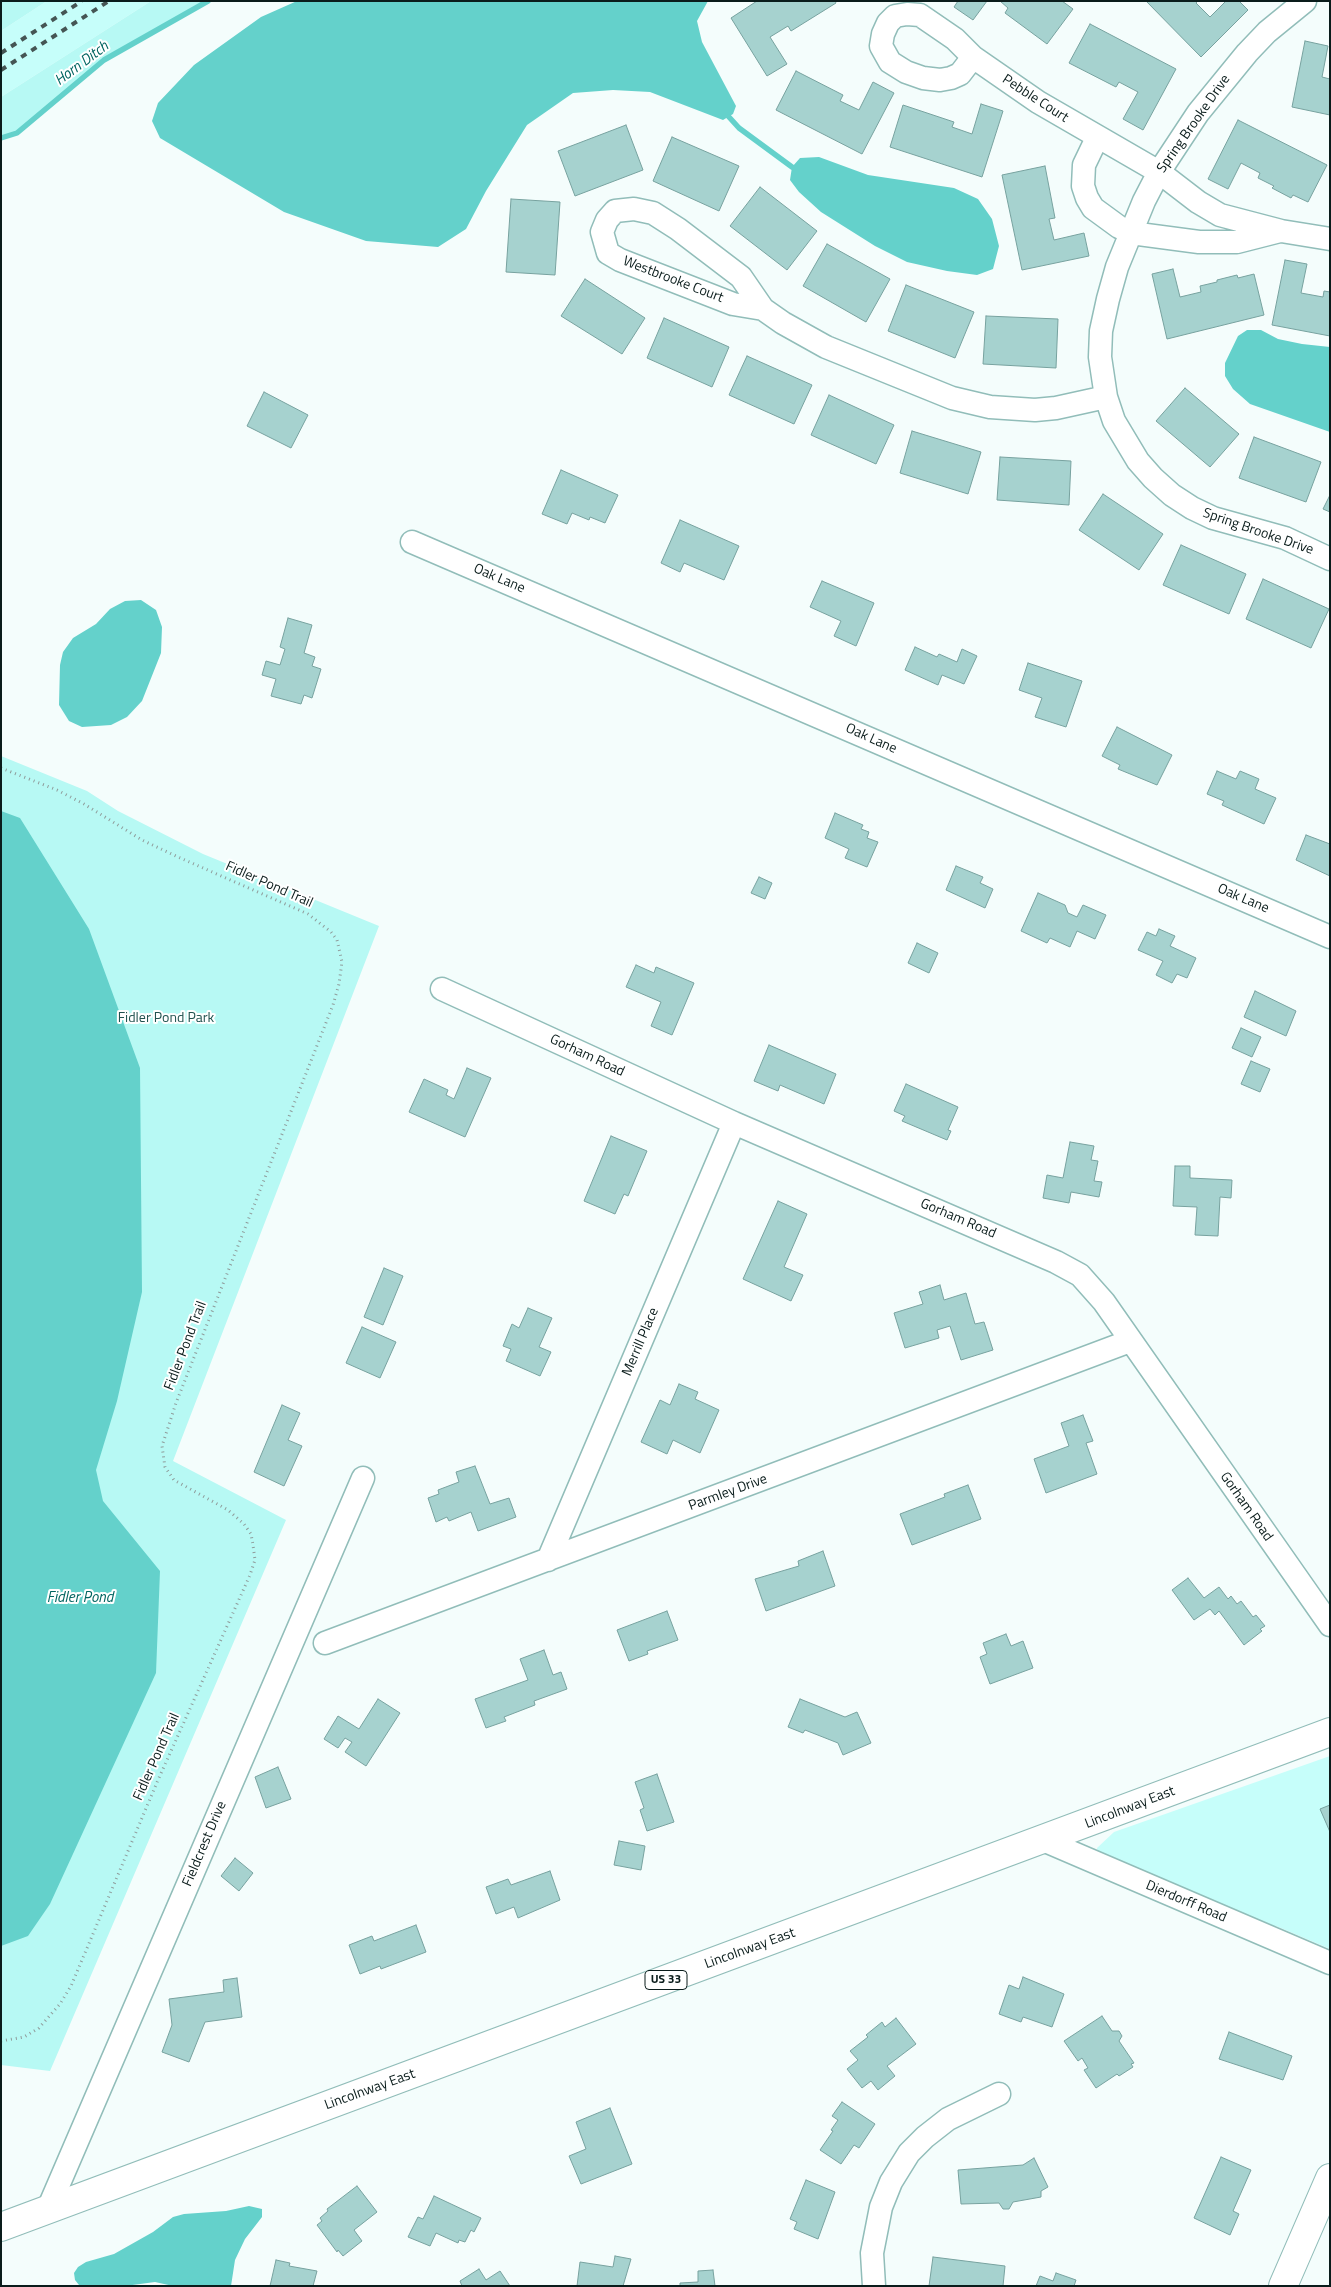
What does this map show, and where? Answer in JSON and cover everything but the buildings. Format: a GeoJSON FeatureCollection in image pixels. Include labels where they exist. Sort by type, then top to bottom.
{"type":"FeatureCollection","features":[{"type":"Feature","properties":{"kind":"main road","name":"Lincolnway East"},"geometry":{"type":"LineString","coordinates":[[1,2227],[1330,1732]]}},
{"type":"Feature","properties":{"kind":"main road"},"geometry":{"type":"LineString","coordinates":[[1284,2286],[1330,2178]]}},
{"type":"Feature","properties":{"kind":"street","name":"Spring Brooke Drive"},"geometry":{"type":"LineString","coordinates":[[1290,5],[1219,85],[1160,172],[1131,232],[1108,299],[1101,331],[1100,357],[1106,397],[1114,421],[1138,461],[1172,495],[1192,508],[1213,518],[1285,538],[1330,559]]}},
{"type":"Feature","properties":{"kind":"street","name":"Pebble Court"},"geometry":{"type":"LineString","coordinates":[[974,57],[1038,102],[1097,138],[1160,172],[1198,202],[1220,215],[1281,231],[1330,239]]}},
{"type":"Feature","properties":{"kind":"street"},"geometry":{"type":"LineString","coordinates":[[1097,138],[1084,165],[1083,186],[1087,198],[1093,208],[1104,217],[1131,232],[1200,242],[1237,242],[1281,231]]}},
{"type":"Feature","properties":{"kind":"street","name":"Westbrooke Court"},"geometry":{"type":"LineString","coordinates":[[763,309],[733,304],[620,260],[608,253],[602,232],[607,220],[615,211],[634,209],[653,213],[678,229],[741,277],[763,309],[804,336],[826,347],[952,398],[973,404],[1035,410],[1056,408],[1106,397]]}},
{"type":"Feature","properties":{"kind":"street","name":"Oak Lane"},"geometry":{"type":"LineString","coordinates":[[412,542],[1330,937]]}},
{"type":"Feature","properties":{"kind":"street","name":"Gorham Road"},"geometry":{"type":"LineString","coordinates":[[442,989],[734,1123],[1068,1268],[1080,1275],[1093,1288],[1330,1625]]}},
{"type":"Feature","properties":{"kind":"street","name":"Merrill Place"},"geometry":{"type":"LineString","coordinates":[[548,1560],[734,1123]]}},
{"type":"Feature","properties":{"kind":"street","name":"Parmley Drive"},"geometry":{"type":"LineString","coordinates":[[325,1643],[1130,1340]]}},
{"type":"Feature","properties":{"kind":"street","name":"Fieldcrest Drive"},"geometry":{"type":"LineString","coordinates":[[48,2209],[363,1478]]}},
{"type":"Feature","properties":{"kind":"street","name":"Dierdorff Road"},"geometry":{"type":"LineString","coordinates":[[1043,1840],[1330,1963]]}},
{"type":"Feature","properties":{"kind":"street"},"geometry":{"type":"LineString","coordinates":[[874,2286],[872,2253],[880,2207],[891,2182],[909,2153],[925,2137],[948,2119],[999,2094]]}},
{"type":"Feature","properties":{"kind":"path","name":"Fidler Pond Trail"},"geometry":{"type":"LineString","coordinates":[[1,768],[57,790],[84,804],[142,840],[308,914],[332,932],[337,940],[342,962],[339,984],[333,1005],[176,1403],[162,1446],[165,1467],[174,1480],[228,1510],[244,1524],[251,1534],[255,1560],[158,1780],[71,1986],[60,2004],[39,2028],[24,2037],[1,2041]]}},
{"type":"Feature","properties":{"kind":"shaded area"},"geometry":{"type":"Polygon","coordinates":[[[47,1],[151,1],[1,97],[1,31],[47,1]]]}},
{"type":"Feature","properties":{"kind":"shaded area"},"geometry":{"type":"Polygon","coordinates":[[[1330,1756],[1330,1949],[1276,1926],[1269,1928],[1098,1857],[1097,1848],[1114,1832],[1330,1756]]]}},
{"type":"Feature","properties":{"kind":"green space"},"geometry":{"type":"Polygon","coordinates":[[[1,1],[47,1],[1,31],[1,1]]]}},
{"type":"Feature","properties":{"kind":"green space"},"geometry":{"type":"Polygon","coordinates":[[[151,1],[208,1],[104,60],[17,133],[1,138],[1,97],[151,1]]]}},
{"type":"Feature","properties":{"kind":"green space","name":"Fidler Pond Park"},"geometry":{"type":"Polygon","coordinates":[[[1,756],[87,791],[118,811],[203,854],[379,926],[173,1461],[286,1520],[50,2071],[1,2065],[1,756]]]}},
{"type":"Feature","properties":{"kind":"water"},"geometry":{"type":"Polygon","coordinates":[[[297,1],[708,1],[697,21],[702,42],[736,106],[733,114],[723,120],[650,92],[613,90],[573,93],[527,125],[486,191],[466,229],[438,247],[366,241],[284,212],[160,138],[152,121],[158,103],[194,65],[261,17],[297,1]]]}},
{"type":"Feature","properties":{"kind":"water"},"geometry":{"type":"Polygon","coordinates":[[[819,157],[868,175],[954,188],[978,199],[992,219],[999,246],[993,269],[977,275],[947,271],[907,262],[875,246],[821,212],[799,192],[790,180],[792,167],[800,158],[819,157]]]}},
{"type":"Feature","properties":{"kind":"water"},"geometry":{"type":"Polygon","coordinates":[[[1247,330],[1261,330],[1278,339],[1330,347],[1330,432],[1250,404],[1233,389],[1225,376],[1225,363],[1238,336],[1247,330]]]}},
{"type":"Feature","properties":{"kind":"water"},"geometry":{"type":"Polygon","coordinates":[[[141,600],[156,610],[162,627],[161,653],[142,701],[127,717],[111,725],[82,727],[69,721],[59,705],[60,665],[63,652],[73,638],[96,624],[110,609],[125,601],[141,600]]]}},
{"type":"Feature","properties":{"kind":"water","name":"Fidler Pond"},"geometry":{"type":"Polygon","coordinates":[[[1,811],[20,818],[89,929],[140,1068],[142,1292],[117,1401],[96,1470],[103,1501],[160,1571],[156,1673],[50,1904],[28,1936],[1,1946],[1,811]]]}},
{"type":"Feature","properties":{"kind":"water"},"geometry":{"type":"Polygon","coordinates":[[[249,2206],[262,2209],[262,2217],[245,2239],[235,2260],[231,2286],[173,2286],[155,2282],[125,2286],[85,2286],[79,2285],[75,2280],[74,2273],[78,2267],[86,2262],[114,2254],[153,2232],[173,2217],[184,2214],[226,2211],[249,2206]]]}},
{"type":"Feature","properties":{"kind":"waterway","name":"Horn Ditch"},"geometry":{"type":"LineString","coordinates":[[1,138],[17,133],[104,60],[208,1]]}},
{"type":"Feature","properties":{"kind":"waterway"},"geometry":{"type":"LineString","coordinates":[[729,117],[739,128],[792,167]]}},
{"type":"Feature","properties":{"kind":"railway"},"geometry":{"type":"LineString","coordinates":[[1,53],[82,1]]}},
{"type":"Feature","properties":{"kind":"railway"},"geometry":{"type":"LineString","coordinates":[[1,70],[109,1]]}}]}
